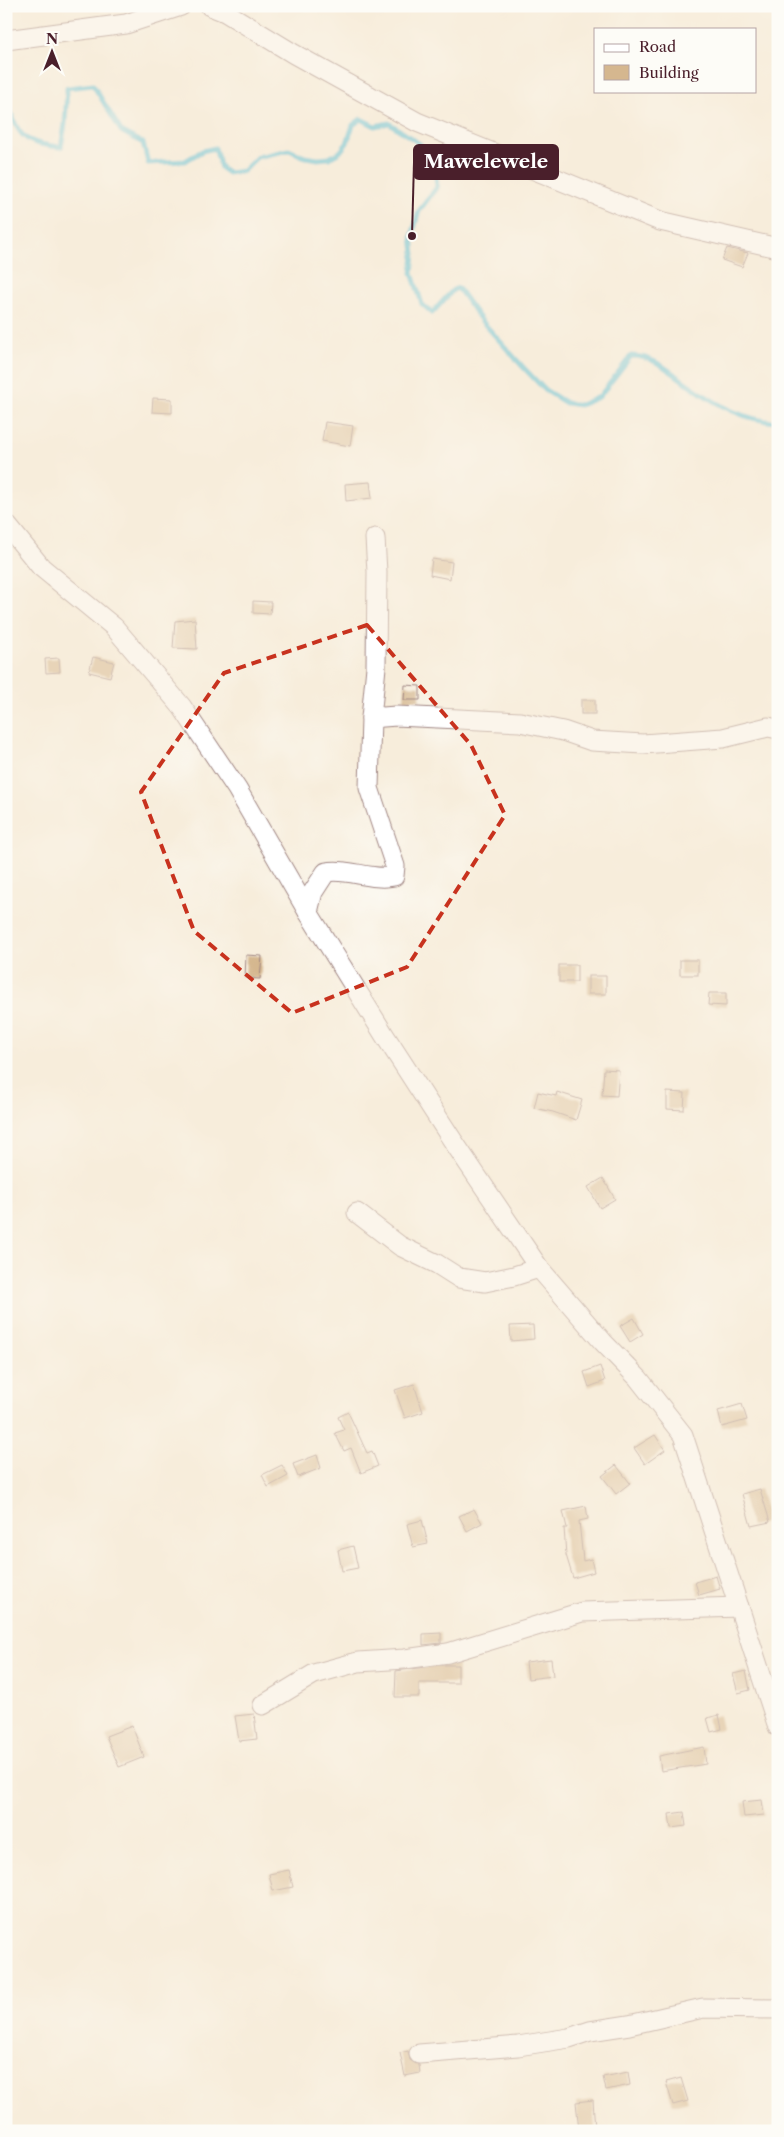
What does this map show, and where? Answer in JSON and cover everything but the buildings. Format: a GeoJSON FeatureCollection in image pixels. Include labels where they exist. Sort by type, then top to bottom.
{"type":"FeatureCollection","features":[{"type":"Feature","properties":{"kind":"street"},"geometry":{"type":"LineString","coordinates":[[6,40],[126,24],[181,6]]}},
{"type":"Feature","properties":{"kind":"street"},"geometry":{"type":"LineString","coordinates":[[210,6],[225,12],[294,54],[417,122],[660,221],[778,248]]}},
{"type":"Feature","properties":{"kind":"street"},"geometry":{"type":"LineString","coordinates":[[6,524],[42,567],[114,627],[182,707],[237,789],[308,912],[453,1141],[539,1268],[638,1378],[683,1436],[778,1727]]}},
{"type":"Feature","properties":{"kind":"street"},"geometry":{"type":"LineString","coordinates":[[308,912],[313,892],[326,872],[336,870],[363,875],[394,876],[395,866],[370,788],[371,718],[376,667],[377,572],[375,538]]}},
{"type":"Feature","properties":{"kind":"street"},"geometry":{"type":"LineString","coordinates":[[371,718],[396,716],[520,722],[563,731],[592,741],[643,744],[723,738],[768,727],[778,729]]}},
{"type":"Feature","properties":{"kind":"street"},"geometry":{"type":"LineString","coordinates":[[356,1213],[400,1246],[459,1278],[484,1282],[514,1276],[539,1268]]}},
{"type":"Feature","properties":{"kind":"street"},"geometry":{"type":"LineString","coordinates":[[263,1705],[314,1674],[358,1662],[405,1659],[448,1653],[582,1612],[739,1607]]}},
{"type":"Feature","properties":{"kind":"street"},"geometry":{"type":"LineString","coordinates":[[419,2054],[518,2046],[569,2038],[590,2031],[630,2025],[703,2008],[778,2009]]}},
{"type":"Feature","properties":{"kind":"highlighted area"},"geometry":{"type":"Polygon","coordinates":[[[367,625],[471,745],[505,815],[407,967],[292,1013],[194,931],[141,792],[224,673],[367,625]]]}},
{"type":"Feature","properties":{"kind":"waterway"},"geometry":{"type":"LineString","coordinates":[[6,99],[14,121],[23,135],[37,143],[61,147],[65,124],[67,88],[93,85],[121,131],[143,143],[148,163],[185,161],[202,151],[215,148],[221,168],[228,173],[243,171],[257,157],[289,150],[305,157],[329,158],[340,152],[347,143],[353,125],[361,119],[375,126],[389,123],[420,144],[435,167],[437,187],[419,211],[412,236],[414,254],[412,273],[422,304],[432,313],[453,290],[458,288],[481,320],[523,367],[545,390],[566,403],[580,405],[599,397],[631,356],[656,362],[701,393],[732,411],[754,419],[778,422]]}},
{"type":"Feature","properties":{"kind":"place","name":"Mawelewele"},"geometry":{"type":"Point","coordinates":[412,236]}}]}
